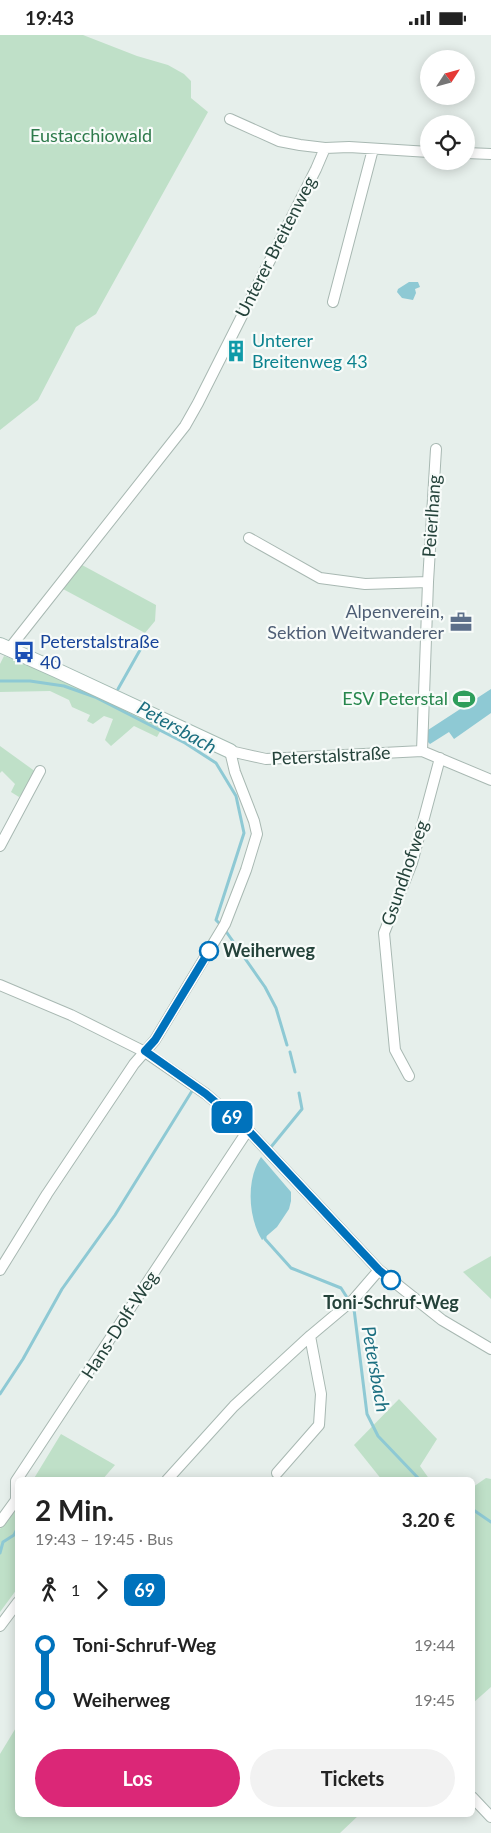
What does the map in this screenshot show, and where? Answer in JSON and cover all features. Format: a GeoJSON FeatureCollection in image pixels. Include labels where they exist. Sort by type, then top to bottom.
{"type":"FeatureCollection","features":[{"type":"Feature","properties":{"kind":"street"},"geometry":{"type":"LineString","coordinates":[[230,119],[279,141],[325,148],[420,152]]}},
{"type":"Feature","properties":{"kind":"street","name":"Unterer Breitenweg"},"geometry":{"type":"LineString","coordinates":[[185,426],[325,148]]}},
{"type":"Feature","properties":{"kind":"street"},"geometry":{"type":"LineString","coordinates":[[333,302],[373,149]]}},
{"type":"Feature","properties":{"kind":"street"},"geometry":{"type":"LineString","coordinates":[[475,153],[491,154]]}},
{"type":"Feature","properties":{"kind":"street","name":"Peterstalstraße"},"geometry":{"type":"LineString","coordinates":[[185,426],[5,647],[230,751],[266,759],[422,751],[491,780]]}},
{"type":"Feature","properties":{"kind":"street","name":"Peierlhang"},"geometry":{"type":"LineString","coordinates":[[422,751],[428,582],[436,449]]}},
{"type":"Feature","properties":{"kind":"street","name":"Peierlhang"},"geometry":{"type":"LineString","coordinates":[[249,538],[320,578],[365,584],[428,582]]}},
{"type":"Feature","properties":{"kind":"street"},"geometry":{"type":"LineString","coordinates":[[0,1270],[47,1194],[134,1063],[155,1040],[223,926],[246,870],[257,834],[254,821],[235,772],[230,751]]}},
{"type":"Feature","properties":{"kind":"street","name":"Gsundhofweg"},"geometry":{"type":"LineString","coordinates":[[408,1077],[395,1050],[384,933],[412,863],[440,758]]}},
{"type":"Feature","properties":{"kind":"street"},"geometry":{"type":"LineString","coordinates":[[0,846],[40,771]]}},
{"type":"Feature","properties":{"kind":"street"},"geometry":{"type":"LineString","coordinates":[[0,985],[71,1015],[145,1051],[206,1094],[248,1130],[379,1270],[442,1320],[491,1349]]}},
{"type":"Feature","properties":{"kind":"street","name":"Hans-Dolf-Weg"},"geometry":{"type":"LineString","coordinates":[[19,1477],[248,1130]]}},
{"type":"Feature","properties":{"kind":"street"},"geometry":{"type":"LineString","coordinates":[[170,1477],[234,1406],[310,1336],[354,1299],[379,1270]]}},
{"type":"Feature","properties":{"kind":"street"},"geometry":{"type":"LineString","coordinates":[[277,1473],[319,1425],[321,1394],[310,1336]]}},
{"type":"Feature","properties":{"kind":"street","name":"Hans-Dolf-Weg"},"geometry":{"type":"LineString","coordinates":[[0,1522],[15,1501]]}},
{"type":"Feature","properties":{"kind":"street"},"geometry":{"type":"LineString","coordinates":[[0,1626],[15,1607]]}},
{"type":"Feature","properties":{"kind":"street"},"geometry":{"type":"LineString","coordinates":[[475,1800],[491,1817]]}},
{"type":"Feature","properties":{"kind":"green space","name":"Eustacchiowald"},"geometry":{"type":"Polygon","coordinates":[[[0,35],[83,35],[137,56],[168,65],[184,74],[191,81],[191,98],[208,112],[96,314],[76,327],[38,400],[0,430],[0,35]]]}},
{"type":"Feature","properties":{"kind":"green space"},"geometry":{"type":"Polygon","coordinates":[[[82,565],[156,605],[155,621],[145,633],[63,589],[82,565]]]}},
{"type":"Feature","properties":{"kind":"green space"},"geometry":{"type":"Polygon","coordinates":[[[4,656],[60,676],[162,728],[157,737],[134,726],[111,746],[105,740],[113,719],[104,716],[93,724],[87,721],[90,715],[72,707],[69,700],[50,691],[0,692],[0,664],[4,656]]]}},
{"type":"Feature","properties":{"kind":"green space"},"geometry":{"type":"Polygon","coordinates":[[[0,746],[36,772],[28,788],[19,797],[11,792],[15,784],[2,771],[0,773],[0,746]]]}},
{"type":"Feature","properties":{"kind":"green space"},"geometry":{"type":"Polygon","coordinates":[[[491,1256],[491,1299],[463,1272],[491,1256]]]}},
{"type":"Feature","properties":{"kind":"green space"},"geometry":{"type":"Polygon","coordinates":[[[399,1399],[437,1439],[420,1466],[428,1477],[380,1477],[354,1445],[399,1399]]]}},
{"type":"Feature","properties":{"kind":"green space"},"geometry":{"type":"Polygon","coordinates":[[[61,1434],[115,1465],[105,1477],[35,1477],[61,1434]]]}},
{"type":"Feature","properties":{"kind":"green space"},"geometry":{"type":"Polygon","coordinates":[[[486,1478],[491,1479],[491,1687],[475,1701],[475,1486],[486,1478]]]}},
{"type":"Feature","properties":{"kind":"green space"},"geometry":{"type":"Polygon","coordinates":[[[15,1506],[15,1592],[0,1612],[0,1529],[15,1506]]]}},
{"type":"Feature","properties":{"kind":"green space"},"geometry":{"type":"Polygon","coordinates":[[[15,1729],[15,1817],[357,1817],[340,1833],[0,1833],[0,1754],[15,1729]]]}},
{"type":"Feature","properties":{"kind":"water"},"geometry":{"type":"Polygon","coordinates":[[[409,282],[418,282],[420,287],[415,289],[416,293],[413,300],[402,298],[397,292],[398,289],[409,282]]]}},
{"type":"Feature","properties":{"kind":"water"},"geometry":{"type":"Polygon","coordinates":[[[491,689],[491,713],[454,739],[449,732],[430,744],[427,741],[428,730],[491,689]]]}},
{"type":"Feature","properties":{"kind":"water"},"geometry":{"type":"Polygon","coordinates":[[[261,1157],[291,1192],[289,1209],[277,1227],[262,1240],[254,1221],[251,1199],[253,1176],[261,1157]]]}},
{"type":"Feature","properties":{"kind":"waterway"},"geometry":{"type":"LineString","coordinates":[[118,689],[140,650]]}},
{"type":"Feature","properties":{"kind":"waterway","name":"Petersbach"},"geometry":{"type":"LineString","coordinates":[[0,681],[30,681],[64,686],[95,697],[185,743],[216,763],[236,796],[244,833],[216,920],[221,925]]}},
{"type":"Feature","properties":{"kind":"waterway","name":"Petersbach"},"geometry":{"type":"LineString","coordinates":[[225,930],[265,987],[276,1008],[287,1045]]}},
{"type":"Feature","properties":{"kind":"waterway","name":"Petersbach"},"geometry":{"type":"LineString","coordinates":[[290,1052],[295,1072]]}},
{"type":"Feature","properties":{"kind":"waterway"},"geometry":{"type":"LineString","coordinates":[[0,1394],[23,1359],[62,1289],[115,1215],[192,1091]]}},
{"type":"Feature","properties":{"kind":"waterway","name":"Petersbach"},"geometry":{"type":"LineString","coordinates":[[271,1147],[302,1109],[299,1093]]}},
{"type":"Feature","properties":{"kind":"waterway","name":"Petersbach"},"geometry":{"type":"LineString","coordinates":[[265,1235],[265,1239],[291,1268],[341,1288],[348,1299]]}},
{"type":"Feature","properties":{"kind":"waterway","name":"Petersbach"},"geometry":{"type":"LineString","coordinates":[[352,1305],[367,1414],[378,1436],[417,1477]]}},
{"type":"Feature","properties":{"kind":"waterway","name":"Petersbach"},"geometry":{"type":"LineString","coordinates":[[475,1511],[491,1522]]}},
{"type":"Feature","properties":{"kind":"waterway"},"geometry":{"type":"LineString","coordinates":[[0,1553],[3,1542],[15,1533]]}},
{"type":"Feature","properties":{"kind":"bus line","name":"69"},"geometry":{"type":"LineString","coordinates":[[209,951],[155,1040],[145,1051],[206,1094],[248,1130],[379,1270],[391,1280]]}},
{"type":"Feature","properties":{"kind":"place","name":"Unterer Breitenweg 43"},"geometry":{"type":"Point","coordinates":[236,351]}},
{"type":"Feature","properties":{"kind":"place","name":"Alpenverein, Sektion Weitwanderer"},"geometry":{"type":"Point","coordinates":[461,622]}},
{"type":"Feature","properties":{"kind":"place","name":"Peterstalstraße 40"},"geometry":{"type":"Point","coordinates":[24,652]}},
{"type":"Feature","properties":{"kind":"place","name":"ESV Peterstal"},"geometry":{"type":"Point","coordinates":[464,699]}},
{"type":"Feature","properties":{"kind":"place","name":"Weiherweg"},"geometry":{"type":"Point","coordinates":[209,951]}},
{"type":"Feature","properties":{"kind":"place","name":"Toni-Schruf-Weg"},"geometry":{"type":"Point","coordinates":[391,1280]}}]}
